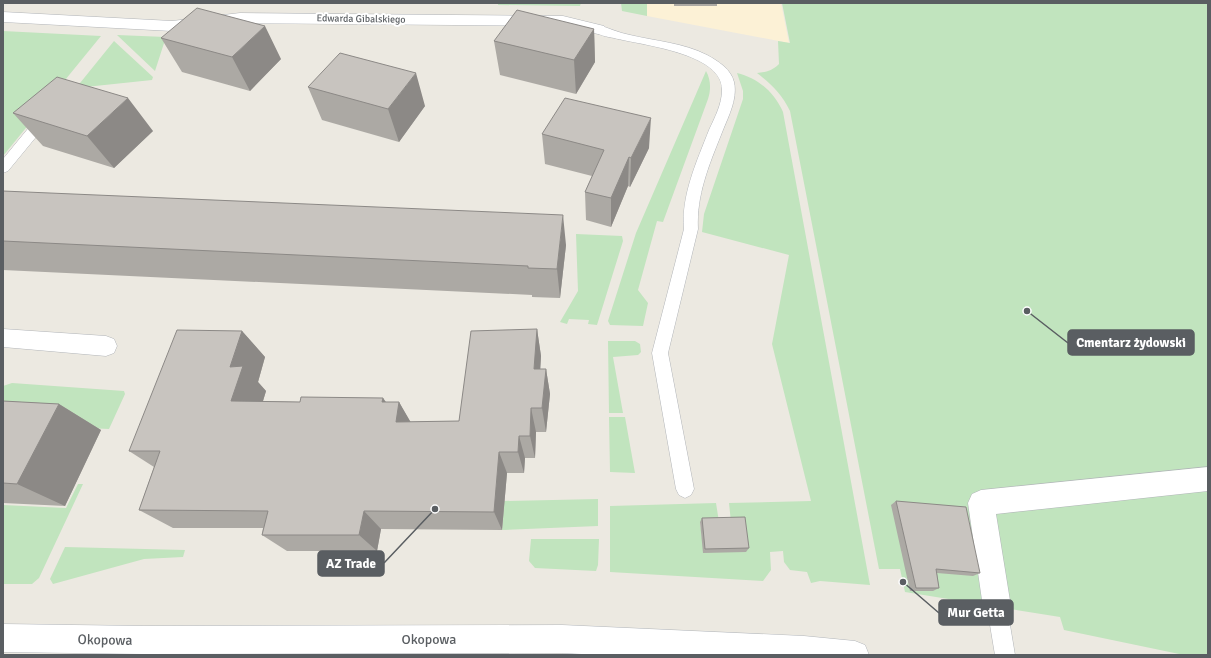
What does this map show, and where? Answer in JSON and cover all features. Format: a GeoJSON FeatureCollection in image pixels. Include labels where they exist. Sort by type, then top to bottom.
{"type":"FeatureCollection","features":[{"type":"Feature","properties":{"kind":"street","name":"Edwarda Gibalskiego"},"geometry":{"type":"LineString","coordinates":[[3,16],[172,26],[240,18],[563,21],[598,29]]}},
{"type":"Feature","properties":{"kind":"street"},"geometry":{"type":"LineString","coordinates":[[3,338],[106,346]]}},
{"type":"Feature","properties":{"kind":"street"},"geometry":{"type":"LineString","coordinates":[[998,607],[981,503],[1208,479]]}},
{"type":"Feature","properties":{"kind":"street","name":"Okopowa"},"geometry":{"type":"LineString","coordinates":[[3,638],[143,640],[562,639],[804,650],[855,655]]}},
{"type":"Feature","properties":{"kind":"lane","name":"Edwarda Gibalskiego"},"geometry":{"type":"LineString","coordinates":[[598,29],[623,38],[684,50],[714,63],[726,76],[728,88],[727,102],[692,198],[689,219],[691,229],[660,353],[685,489]]}},
{"type":"Feature","properties":{"kind":"lane"},"geometry":{"type":"LineString","coordinates":[[3,168],[51,109]]}},
{"type":"Feature","properties":{"kind":"lane"},"geometry":{"type":"LineString","coordinates":[[998,607],[1005,655]]}},
{"type":"Feature","properties":{"kind":"shaded area"},"geometry":{"type":"Polygon","coordinates":[[[647,3],[781,3],[789,43],[647,16],[647,3]]]}},
{"type":"Feature","properties":{"kind":"green space"},"geometry":{"type":"Polygon","coordinates":[[[498,3],[581,3],[580,6],[498,5],[498,3]]]}},
{"type":"Feature","properties":{"kind":"green space"},"geometry":{"type":"Polygon","coordinates":[[[621,3],[647,3],[647,16],[622,11],[621,3]]]}},
{"type":"Feature","properties":{"kind":"green space"},"geometry":{"type":"Polygon","coordinates":[[[782,3],[1208,3],[1208,655],[1184,655],[1064,630],[1060,617],[905,592],[900,569],[879,569],[790,111],[776,90],[757,73],[769,71],[779,64],[778,41],[790,43],[782,3]]]}},
{"type":"Feature","properties":{"kind":"green space"},"geometry":{"type":"Polygon","coordinates":[[[3,31],[101,36],[3,156],[3,31]]]}},
{"type":"Feature","properties":{"kind":"green space"},"geometry":{"type":"Polygon","coordinates":[[[117,35],[166,37],[155,71],[117,35]]]}},
{"type":"Feature","properties":{"kind":"green space"},"geometry":{"type":"Polygon","coordinates":[[[114,41],[153,77],[152,80],[76,88],[114,41]]]}},
{"type":"Feature","properties":{"kind":"green space"},"geometry":{"type":"Polygon","coordinates":[[[706,71],[710,85],[708,99],[663,222],[657,221],[638,290],[648,303],[643,326],[610,325],[608,321],[636,233],[706,71]]]}},
{"type":"Feature","properties":{"kind":"green space"},"geometry":{"type":"Polygon","coordinates":[[[737,73],[752,78],[770,92],[783,112],[870,585],[820,581],[811,583],[807,572],[790,570],[784,562],[783,551],[770,552],[771,570],[763,581],[610,572],[610,506],[716,503],[719,522],[700,523],[704,553],[731,522],[729,503],[811,501],[772,344],[789,255],[702,232],[704,214],[743,99],[743,91],[737,73]]]}},
{"type":"Feature","properties":{"kind":"green space"},"geometry":{"type":"Polygon","coordinates":[[[576,234],[622,236],[623,241],[597,325],[588,324],[589,320],[569,319],[567,324],[560,322],[578,291],[576,234]]]}},
{"type":"Feature","properties":{"kind":"green space"},"geometry":{"type":"Polygon","coordinates":[[[608,341],[635,341],[640,344],[641,352],[638,355],[613,357],[623,413],[609,413],[608,341]]]}},
{"type":"Feature","properties":{"kind":"green space"},"geometry":{"type":"Polygon","coordinates":[[[12,383],[124,391],[125,394],[109,429],[3,424],[3,386],[12,383]]]}},
{"type":"Feature","properties":{"kind":"green space"},"geometry":{"type":"Polygon","coordinates":[[[609,417],[625,417],[635,473],[610,472],[609,417]]]}},
{"type":"Feature","properties":{"kind":"green space"},"geometry":{"type":"Polygon","coordinates":[[[78,484],[83,484],[39,578],[32,584],[3,584],[3,505],[66,508],[78,484]]]}},
{"type":"Feature","properties":{"kind":"green space"},"geometry":{"type":"Polygon","coordinates":[[[598,499],[598,526],[502,530],[504,501],[598,499]]]}},
{"type":"Feature","properties":{"kind":"green space"},"geometry":{"type":"Polygon","coordinates":[[[531,539],[599,539],[598,565],[596,571],[535,568],[529,561],[531,539]]]}},
{"type":"Feature","properties":{"kind":"green space"},"geometry":{"type":"Polygon","coordinates":[[[65,547],[185,550],[183,557],[144,559],[53,584],[50,579],[65,547]]]}},
{"type":"Feature","properties":{"kind":"building"},"geometry":{"type":"Polygon","coordinates":[[[197,8],[265,26],[232,57],[161,38],[197,8]]]}},
{"type":"Feature","properties":{"kind":"building"},"geometry":{"type":"Polygon","coordinates":[[[517,10],[594,29],[574,60],[494,41],[517,10]]]}},
{"type":"Feature","properties":{"kind":"building"},"geometry":{"type":"Polygon","coordinates":[[[340,53],[416,73],[388,109],[308,87],[340,53]]]}},
{"type":"Feature","properties":{"kind":"building"},"geometry":{"type":"Polygon","coordinates":[[[57,77],[128,98],[87,136],[13,113],[57,77]]]}},
{"type":"Feature","properties":{"kind":"building"},"geometry":{"type":"Polygon","coordinates":[[[565,98],[651,118],[631,158],[629,157],[611,198],[585,192],[604,150],[542,134],[565,98]]]}},
{"type":"Feature","properties":{"kind":"building"},"geometry":{"type":"Polygon","coordinates":[[[3,191],[563,215],[557,269],[528,268],[528,266],[3,241],[3,191]]]}},
{"type":"Feature","properties":{"kind":"building"},"geometry":{"type":"Polygon","coordinates":[[[537,329],[534,369],[546,369],[542,408],[531,408],[530,436],[519,436],[518,452],[499,452],[494,512],[364,511],[359,535],[262,535],[268,511],[139,510],[160,451],[129,451],[177,330],[242,331],[230,367],[243,366],[231,401],[300,402],[301,397],[383,398],[382,402],[399,402],[396,422],[459,421],[471,331],[537,329]]]}},
{"type":"Feature","properties":{"kind":"building"},"geometry":{"type":"Polygon","coordinates":[[[3,401],[59,404],[17,484],[3,483],[3,401]]]}},
{"type":"Feature","properties":{"kind":"building"},"geometry":{"type":"Polygon","coordinates":[[[896,501],[966,507],[980,573],[936,569],[939,588],[916,588],[896,501]]]}},
{"type":"Feature","properties":{"kind":"building"},"geometry":{"type":"Polygon","coordinates":[[[745,517],[749,548],[705,549],[702,518],[745,517]]]}},
{"type":"Feature","properties":{"kind":"place","name":"Cmentarz żydowski"},"geometry":{"type":"Point","coordinates":[1027,311]}},
{"type":"Feature","properties":{"kind":"place","name":"AZ Trade"},"geometry":{"type":"Point","coordinates":[435,509]}},
{"type":"Feature","properties":{"kind":"place","name":"Mur Getta"},"geometry":{"type":"Point","coordinates":[903,582]}}]}
